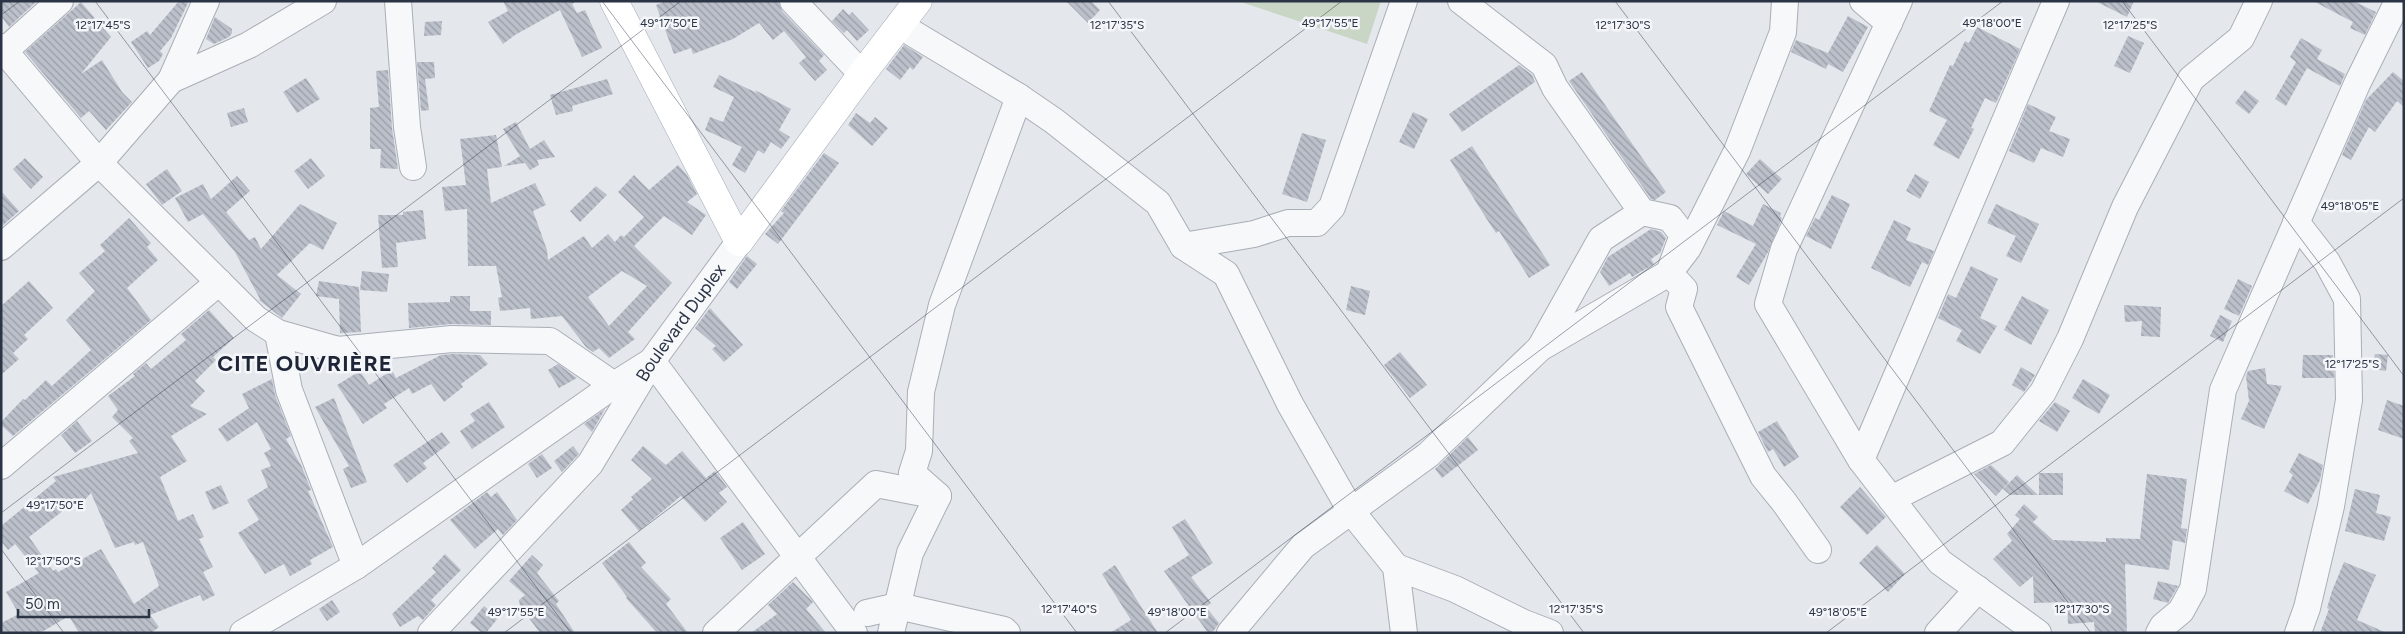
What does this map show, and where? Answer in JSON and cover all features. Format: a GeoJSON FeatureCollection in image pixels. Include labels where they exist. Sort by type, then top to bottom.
{"type":"FeatureCollection","features":[{"type":"Feature","properties":{"kind":"main road"},"geometry":{"type":"LineString","coordinates":[[614,1],[739,242]]}},
{"type":"Feature","properties":{"kind":"main road","name":"Boulevard Duplex"},"geometry":{"type":"LineString","coordinates":[[739,242],[918,1]]}},
{"type":"Feature","properties":{"kind":"street"},"geometry":{"type":"LineString","coordinates":[[60,1],[2,51],[99,163],[256,319],[278,333],[338,350],[452,339],[550,341],[614,385]]}},
{"type":"Feature","properties":{"kind":"street"},"geometry":{"type":"LineString","coordinates":[[1,246],[99,163],[171,80],[206,1]]}},
{"type":"Feature","properties":{"kind":"street"},"geometry":{"type":"LineString","coordinates":[[171,80],[249,45],[323,1]]}},
{"type":"Feature","properties":{"kind":"street"},"geometry":{"type":"LineString","coordinates":[[398,1],[407,127],[413,167]]}},
{"type":"Feature","properties":{"kind":"street"},"geometry":{"type":"LineString","coordinates":[[793,1],[862,74]]}},
{"type":"Feature","properties":{"kind":"street"},"geometry":{"type":"LineString","coordinates":[[1183,246],[1254,234],[1288,223],[1317,222],[1332,207],[1404,1]]}},
{"type":"Feature","properties":{"kind":"street"},"geometry":{"type":"LineString","coordinates":[[1460,1],[1544,66],[1555,88],[1642,212],[1670,218],[1683,235],[1669,273]]}},
{"type":"Feature","properties":{"kind":"street"},"geometry":{"type":"LineString","coordinates":[[1230,633],[1303,546],[1428,455],[1540,348],[1669,273],[1688,248],[1737,152],[1783,32],[1786,1]]}},
{"type":"Feature","properties":{"kind":"street"},"geometry":{"type":"LineString","coordinates":[[1863,1],[1894,12],[1784,249],[1768,304],[1861,460],[1940,562],[2038,633]]}},
{"type":"Feature","properties":{"kind":"street"},"geometry":{"type":"LineString","coordinates":[[1861,460],[2056,1]]}},
{"type":"Feature","properties":{"kind":"street"},"geometry":{"type":"LineString","coordinates":[[1891,499],[2002,443],[2043,392],[2070,339],[2125,207],[2191,79],[2241,38],[2259,1]]}},
{"type":"Feature","properties":{"kind":"street"},"geometry":{"type":"LineString","coordinates":[[2159,633],[2162,626],[2181,611],[2193,588],[2222,390],[2357,84],[2398,1]]}},
{"type":"Feature","properties":{"kind":"street"},"geometry":{"type":"LineString","coordinates":[[899,25],[1019,96],[1158,202],[1183,246],[1226,274],[1290,404],[1351,511],[1396,567],[1455,589],[1524,623],[1550,633]]}},
{"type":"Feature","properties":{"kind":"street"},"geometry":{"type":"LineString","coordinates":[[938,496],[912,473],[919,451],[920,392],[942,305],[1019,96]]}},
{"type":"Feature","properties":{"kind":"street"},"geometry":{"type":"LineString","coordinates":[[1540,348],[1601,240],[1642,212]]}},
{"type":"Feature","properties":{"kind":"street"},"geometry":{"type":"LineString","coordinates":[[2296,222],[2327,262],[2347,299],[2349,400],[2331,506],[2308,608],[2298,633]]}},
{"type":"Feature","properties":{"kind":"street","name":"Boulevard Duplex"},"geometry":{"type":"LineString","coordinates":[[431,633],[590,464],[652,361],[739,242]]}},
{"type":"Feature","properties":{"kind":"street"},"geometry":{"type":"LineString","coordinates":[[1669,273],[1684,289],[1679,307],[1763,476],[1818,550]]}},
{"type":"Feature","properties":{"kind":"street"},"geometry":{"type":"LineString","coordinates":[[1,466],[220,282]]}},
{"type":"Feature","properties":{"kind":"street"},"geometry":{"type":"LineString","coordinates":[[278,333],[289,390],[356,566]]}},
{"type":"Feature","properties":{"kind":"street"},"geometry":{"type":"LineString","coordinates":[[243,633],[356,566],[614,385],[652,361],[796,557],[861,623],[898,606],[1004,630],[1007,633]]}},
{"type":"Feature","properties":{"kind":"street"},"geometry":{"type":"LineString","coordinates":[[716,633],[876,484],[938,496]]}},
{"type":"Feature","properties":{"kind":"street"},"geometry":{"type":"LineString","coordinates":[[891,633],[910,552],[938,496]]}},
{"type":"Feature","properties":{"kind":"street"},"geometry":{"type":"LineString","coordinates":[[1396,567],[1404,633]]}},
{"type":"Feature","properties":{"kind":"street"},"geometry":{"type":"LineString","coordinates":[[1938,633],[1978,589]]}},
{"type":"Feature","properties":{"kind":"green space"},"geometry":{"type":"Polygon","coordinates":[[[1238,1],[1381,1],[1367,44],[1238,1]]]}},
{"type":"Feature","properties":{"kind":"building"},"geometry":{"type":"Polygon","coordinates":[[[1,1],[37,1],[9,27],[1,16],[1,1]]]}},
{"type":"Feature","properties":{"kind":"building"},"geometry":{"type":"Polygon","coordinates":[[[179,1],[189,1],[171,38],[160,51],[163,54],[159,61],[148,68],[131,42],[147,31],[150,35],[179,1]]]}},
{"type":"Feature","properties":{"kind":"building"},"geometry":{"type":"Polygon","coordinates":[[[503,1],[577,1],[572,4],[577,13],[585,10],[602,48],[582,57],[560,10],[515,35],[503,44],[488,22],[508,11],[503,1]]]}},
{"type":"Feature","properties":{"kind":"building"},"geometry":{"type":"Polygon","coordinates":[[[666,1],[778,1],[782,11],[824,55],[819,61],[827,70],[815,81],[799,63],[806,57],[784,31],[773,40],[759,23],[733,39],[693,54],[691,48],[674,54],[656,5],[666,1]]]}},
{"type":"Feature","properties":{"kind":"building"},"geometry":{"type":"Polygon","coordinates":[[[1066,1],[1091,1],[1100,10],[1088,23],[1066,1]]]}},
{"type":"Feature","properties":{"kind":"building"},"geometry":{"type":"Polygon","coordinates":[[[2095,1],[2134,1],[2127,17],[2095,1]]]}},
{"type":"Feature","properties":{"kind":"building"},"geometry":{"type":"Polygon","coordinates":[[[2313,1],[2353,1],[2376,12],[2365,35],[2350,28],[2353,22],[2313,1]]]}},
{"type":"Feature","properties":{"kind":"building"},"geometry":{"type":"Polygon","coordinates":[[[81,2],[111,37],[81,74],[102,60],[122,92],[132,102],[106,130],[89,111],[81,118],[25,52],[81,2]]]}},
{"type":"Feature","properties":{"kind":"building"},"geometry":{"type":"Polygon","coordinates":[[[843,9],[849,15],[852,12],[869,30],[857,41],[847,30],[844,33],[832,21],[843,9]]]}},
{"type":"Feature","properties":{"kind":"building"},"geometry":{"type":"Polygon","coordinates":[[[1848,16],[1868,27],[1843,72],[1828,64],[1826,69],[1791,52],[1796,40],[1828,53],[1848,16]]]}},
{"type":"Feature","properties":{"kind":"building"},"geometry":{"type":"Polygon","coordinates":[[[215,17],[232,29],[232,33],[229,37],[214,44],[206,39],[215,17]]]}},
{"type":"Feature","properties":{"kind":"building"},"geometry":{"type":"Polygon","coordinates":[[[442,21],[441,35],[424,36],[425,22],[442,21]]]}},
{"type":"Feature","properties":{"kind":"building"},"geometry":{"type":"Polygon","coordinates":[[[1977,27],[2020,49],[1996,103],[1985,98],[1971,128],[1974,129],[1959,159],[1933,145],[1947,120],[1929,111],[1950,65],[1953,66],[1965,41],[1969,43],[1977,27]]]}},
{"type":"Feature","properties":{"kind":"building"},"geometry":{"type":"Polygon","coordinates":[[[2128,36],[2144,43],[2130,73],[2114,66],[2128,36]]]}},
{"type":"Feature","properties":{"kind":"building"},"geometry":{"type":"Polygon","coordinates":[[[2301,38],[2322,50],[2317,59],[2345,74],[2340,86],[2307,68],[2286,106],[2275,99],[2296,62],[2290,57],[2301,38]]]}},
{"type":"Feature","properties":{"kind":"building"},"geometry":{"type":"Polygon","coordinates":[[[904,45],[923,57],[913,70],[910,67],[900,80],[886,69],[904,45]]]}},
{"type":"Feature","properties":{"kind":"building"},"geometry":{"type":"Polygon","coordinates":[[[417,62],[434,62],[435,78],[425,79],[429,110],[421,111],[417,62]]]}},
{"type":"Feature","properties":{"kind":"building"},"geometry":{"type":"Polygon","coordinates":[[[1519,65],[1532,75],[1535,82],[1462,132],[1449,114],[1519,65]]]}},
{"type":"Feature","properties":{"kind":"building"},"geometry":{"type":"Polygon","coordinates":[[[388,70],[392,128],[398,169],[380,168],[381,149],[370,149],[370,108],[379,107],[376,71],[388,70]]]}},
{"type":"Feature","properties":{"kind":"building"},"geometry":{"type":"Polygon","coordinates":[[[1582,72],[1666,192],[1655,200],[1651,199],[1569,81],[1582,72]]]}},
{"type":"Feature","properties":{"kind":"building"},"geometry":{"type":"Polygon","coordinates":[[[2393,72],[2404,81],[2404,107],[2397,101],[2375,132],[2369,127],[2351,160],[2342,155],[2366,100],[2393,72]]]}},
{"type":"Feature","properties":{"kind":"building"},"geometry":{"type":"Polygon","coordinates":[[[719,75],[757,93],[755,90],[791,109],[779,130],[790,137],[781,149],[771,142],[764,154],[758,150],[745,173],[732,165],[742,147],[705,130],[710,117],[723,122],[734,97],[713,87],[719,75]]]}},
{"type":"Feature","properties":{"kind":"building"},"geometry":{"type":"Polygon","coordinates":[[[306,78],[320,99],[297,113],[283,92],[306,78]]]}},
{"type":"Feature","properties":{"kind":"building"},"geometry":{"type":"Polygon","coordinates":[[[607,79],[613,94],[572,106],[573,111],[556,115],[550,95],[607,79]]]}},
{"type":"Feature","properties":{"kind":"building"},"geometry":{"type":"Polygon","coordinates":[[[2245,90],[2259,101],[2249,114],[2235,103],[2245,90]]]}},
{"type":"Feature","properties":{"kind":"building"},"geometry":{"type":"Polygon","coordinates":[[[2028,104],[2056,117],[2049,131],[2070,139],[2063,157],[2041,148],[2034,163],[2009,151],[2028,104]]]}},
{"type":"Feature","properties":{"kind":"building"},"geometry":{"type":"Polygon","coordinates":[[[244,108],[248,122],[231,127],[227,113],[244,108]]]}},
{"type":"Feature","properties":{"kind":"building"},"geometry":{"type":"Polygon","coordinates":[[[1413,112],[1428,119],[1414,149],[1399,142],[1413,112]]]}},
{"type":"Feature","properties":{"kind":"building"},"geometry":{"type":"Polygon","coordinates":[[[856,113],[870,123],[875,117],[888,128],[872,146],[848,125],[856,113]]]}},
{"type":"Feature","properties":{"kind":"building"},"geometry":{"type":"Polygon","coordinates":[[[516,122],[530,149],[544,140],[555,157],[537,160],[539,165],[530,170],[525,163],[504,166],[520,156],[503,129],[516,122]]]}},
{"type":"Feature","properties":{"kind":"building"},"geometry":{"type":"Polygon","coordinates":[[[1302,133],[1326,140],[1307,202],[1282,194],[1302,133]]]}},
{"type":"Feature","properties":{"kind":"building"},"geometry":{"type":"Polygon","coordinates":[[[496,135],[502,167],[487,169],[491,203],[535,183],[546,205],[533,211],[547,250],[548,260],[584,236],[592,248],[608,234],[615,242],[621,235],[624,237],[644,217],[618,192],[634,175],[649,190],[678,165],[687,175],[697,194],[687,202],[706,215],[692,235],[664,216],[634,246],[672,283],[628,332],[635,339],[609,358],[599,348],[593,352],[586,347],[562,316],[531,319],[530,308],[500,311],[498,298],[502,297],[496,266],[468,266],[467,209],[445,211],[442,187],[466,185],[460,139],[496,135]],[[622,271],[588,297],[609,326],[647,286],[622,271]]]}},
{"type":"Feature","properties":{"kind":"building"},"geometry":{"type":"Polygon","coordinates":[[[1472,146],[1550,265],[1529,278],[1499,231],[1496,233],[1450,160],[1472,146]]]}},
{"type":"Feature","properties":{"kind":"building"},"geometry":{"type":"Polygon","coordinates":[[[824,153],[839,163],[778,244],[765,234],[784,213],[781,211],[824,153]]]}},
{"type":"Feature","properties":{"kind":"building"},"geometry":{"type":"Polygon","coordinates":[[[25,158],[43,177],[31,189],[13,169],[25,158]]]}},
{"type":"Feature","properties":{"kind":"building"},"geometry":{"type":"Polygon","coordinates":[[[311,158],[325,176],[308,189],[294,171],[311,158]]]}},
{"type":"Feature","properties":{"kind":"building"},"geometry":{"type":"Polygon","coordinates":[[[1760,159],[1782,179],[1768,194],[1746,174],[1760,159]]]}},
{"type":"Feature","properties":{"kind":"building"},"geometry":{"type":"Polygon","coordinates":[[[167,169],[182,191],[162,205],[146,184],[167,169]]]}},
{"type":"Feature","properties":{"kind":"building"},"geometry":{"type":"Polygon","coordinates":[[[1915,174],[1929,182],[1920,199],[1906,191],[1915,174]]]}},
{"type":"Feature","properties":{"kind":"building"},"geometry":{"type":"Polygon","coordinates":[[[237,176],[250,191],[226,212],[249,240],[255,237],[261,249],[300,204],[337,223],[323,250],[310,243],[277,275],[301,294],[282,318],[259,300],[235,252],[203,214],[188,222],[175,198],[203,184],[211,199],[237,176]]]}},
{"type":"Feature","properties":{"kind":"building"},"geometry":{"type":"Polygon","coordinates":[[[596,186],[607,195],[580,222],[570,211],[596,186]]]}},
{"type":"Feature","properties":{"kind":"building"},"geometry":{"type":"Polygon","coordinates":[[[1,191],[19,211],[1,227],[1,191]]]}},
{"type":"Feature","properties":{"kind":"building"},"geometry":{"type":"Polygon","coordinates":[[[1832,195],[1850,204],[1831,249],[1806,236],[1815,218],[1819,220],[1832,195]]]}},
{"type":"Feature","properties":{"kind":"building"},"geometry":{"type":"Polygon","coordinates":[[[1763,204],[1781,213],[1780,217],[1782,218],[1768,252],[1749,285],[1736,277],[1756,244],[1717,225],[1724,211],[1753,226],[1763,204]]]}},
{"type":"Feature","properties":{"kind":"building"},"geometry":{"type":"Polygon","coordinates":[[[1996,204],[2039,224],[2021,263],[2006,256],[2016,236],[1987,223],[1996,204]]]}},
{"type":"Feature","properties":{"kind":"building"},"geometry":{"type":"Polygon","coordinates":[[[423,210],[426,239],[396,243],[398,267],[382,268],[378,215],[403,215],[403,212],[423,210]]]}},
{"type":"Feature","properties":{"kind":"building"},"geometry":{"type":"Polygon","coordinates":[[[129,218],[151,243],[147,247],[158,260],[127,288],[151,320],[13,436],[1,425],[1,422],[23,399],[25,400],[46,380],[52,386],[91,350],[66,320],[95,291],[79,273],[105,251],[100,245],[129,218]]]}},
{"type":"Feature","properties":{"kind":"building"},"geometry":{"type":"Polygon","coordinates":[[[1894,220],[1911,228],[1906,240],[1934,251],[1928,265],[1922,262],[1910,287],[1871,268],[1894,220]]]}},
{"type":"Feature","properties":{"kind":"building"},"geometry":{"type":"Polygon","coordinates":[[[1651,229],[1661,232],[1666,238],[1660,253],[1651,259],[1654,264],[1632,277],[1630,273],[1609,286],[1600,272],[1608,257],[1651,229]]]}},
{"type":"Feature","properties":{"kind":"building"},"geometry":{"type":"Polygon","coordinates":[[[747,256],[757,264],[737,289],[729,282],[747,256]]]}},
{"type":"Feature","properties":{"kind":"building"},"geometry":{"type":"Polygon","coordinates":[[[1971,266],[1998,279],[1980,318],[1997,326],[1980,354],[1956,341],[1962,330],[1938,318],[1948,294],[1956,298],[1971,266]]]}},
{"type":"Feature","properties":{"kind":"building"},"geometry":{"type":"Polygon","coordinates":[[[362,271],[389,274],[387,292],[360,290],[362,271]]]}},
{"type":"Feature","properties":{"kind":"building"},"geometry":{"type":"Polygon","coordinates":[[[2238,279],[2252,286],[2239,316],[2224,309],[2238,279]]]}},
{"type":"Feature","properties":{"kind":"building"},"geometry":{"type":"Polygon","coordinates":[[[29,281],[53,308],[24,335],[28,339],[13,353],[19,359],[1,375],[1,306],[29,281]]]}},
{"type":"Feature","properties":{"kind":"building"},"geometry":{"type":"Polygon","coordinates":[[[319,281],[359,287],[361,332],[340,333],[339,299],[316,296],[319,281]]]}},
{"type":"Feature","properties":{"kind":"building"},"geometry":{"type":"Polygon","coordinates":[[[1351,286],[1370,291],[1365,315],[1346,310],[1351,286]]]}},
{"type":"Feature","properties":{"kind":"building"},"geometry":{"type":"Polygon","coordinates":[[[450,296],[470,296],[470,311],[491,311],[491,325],[452,324],[409,328],[408,303],[450,302],[450,296]]]}},
{"type":"Feature","properties":{"kind":"building"},"geometry":{"type":"Polygon","coordinates":[[[2022,296],[2049,310],[2031,345],[2004,330],[2022,296]]]}},
{"type":"Feature","properties":{"kind":"building"},"geometry":{"type":"Polygon","coordinates":[[[2124,305],[2161,307],[2160,337],[2141,336],[2142,321],[2125,322],[2124,305]]]}},
{"type":"Feature","properties":{"kind":"building"},"geometry":{"type":"Polygon","coordinates":[[[710,308],[743,345],[724,362],[712,349],[716,346],[695,328],[710,308]]]}},
{"type":"Feature","properties":{"kind":"building"},"geometry":{"type":"Polygon","coordinates":[[[209,310],[234,338],[213,357],[216,360],[195,381],[205,391],[190,406],[207,414],[171,436],[187,461],[160,477],[178,521],[193,514],[204,537],[199,539],[213,567],[203,572],[215,595],[203,601],[200,595],[150,615],[159,627],[151,633],[79,633],[69,616],[40,633],[1,633],[1,623],[19,614],[6,592],[39,573],[15,544],[8,550],[1,541],[1,526],[56,481],[53,477],[138,453],[129,441],[133,438],[112,417],[118,410],[108,396],[135,376],[133,374],[146,363],[151,369],[186,340],[181,334],[209,310]],[[91,493],[81,504],[77,500],[29,537],[53,571],[56,569],[58,572],[101,549],[134,604],[159,586],[143,542],[135,545],[134,542],[115,548],[91,493]]]}},
{"type":"Feature","properties":{"kind":"building"},"geometry":{"type":"Polygon","coordinates":[[[2220,315],[2232,321],[2223,342],[2210,336],[2220,315]]]}},
{"type":"Feature","properties":{"kind":"building"},"geometry":{"type":"Polygon","coordinates":[[[1400,352],[1427,385],[1410,398],[1384,365],[1400,352]]]}},
{"type":"Feature","properties":{"kind":"building"},"geometry":{"type":"Polygon","coordinates":[[[2375,354],[2388,355],[2386,371],[2373,369],[2375,354]]]}},
{"type":"Feature","properties":{"kind":"building"},"geometry":{"type":"Polygon","coordinates":[[[441,355],[480,355],[488,364],[461,384],[463,387],[444,402],[431,384],[412,394],[409,388],[384,404],[387,408],[363,424],[337,385],[360,371],[369,385],[392,370],[396,378],[441,355]]]}},
{"type":"Feature","properties":{"kind":"building"},"geometry":{"type":"Polygon","coordinates":[[[2303,355],[2333,355],[2334,378],[2302,378],[2303,355]]]}},
{"type":"Feature","properties":{"kind":"building"},"geometry":{"type":"Polygon","coordinates":[[[558,364],[577,378],[559,388],[548,370],[558,364]]]}},
{"type":"Feature","properties":{"kind":"building"},"geometry":{"type":"Polygon","coordinates":[[[2021,367],[2035,375],[2024,392],[2012,385],[2021,367]]]}},
{"type":"Feature","properties":{"kind":"building"},"geometry":{"type":"Polygon","coordinates":[[[2265,368],[2267,384],[2282,386],[2264,429],[2241,419],[2249,401],[2246,376],[2248,371],[2265,368]]]}},
{"type":"Feature","properties":{"kind":"building"},"geometry":{"type":"Polygon","coordinates":[[[272,379],[275,395],[291,436],[286,439],[302,467],[311,490],[308,491],[333,547],[310,560],[312,564],[290,576],[284,564],[265,574],[238,533],[259,520],[247,500],[268,487],[261,470],[271,466],[264,453],[271,449],[257,422],[227,442],[218,429],[249,408],[242,394],[272,379]]]}},
{"type":"Feature","properties":{"kind":"building"},"geometry":{"type":"Polygon","coordinates":[[[2083,379],[2110,395],[2099,414],[2072,398],[2083,379]]]}},
{"type":"Feature","properties":{"kind":"building"},"geometry":{"type":"Polygon","coordinates":[[[334,398],[367,482],[351,488],[343,469],[349,466],[315,407],[334,398]]]}},
{"type":"Feature","properties":{"kind":"building"},"geometry":{"type":"Polygon","coordinates":[[[2387,400],[2404,406],[2404,439],[2378,430],[2387,400]]]}},
{"type":"Feature","properties":{"kind":"building"},"geometry":{"type":"Polygon","coordinates":[[[489,402],[505,427],[472,449],[460,431],[475,421],[470,414],[489,402]]]}},
{"type":"Feature","properties":{"kind":"building"},"geometry":{"type":"Polygon","coordinates":[[[2055,402],[2070,411],[2057,432],[2039,421],[2055,402]]]}},
{"type":"Feature","properties":{"kind":"building"},"geometry":{"type":"Polygon","coordinates":[[[605,409],[592,432],[584,424],[605,409]]]}},
{"type":"Feature","properties":{"kind":"building"},"geometry":{"type":"Polygon","coordinates":[[[77,421],[92,441],[75,453],[61,435],[77,421]]]}},
{"type":"Feature","properties":{"kind":"building"},"geometry":{"type":"Polygon","coordinates":[[[1777,421],[1799,457],[1784,467],[1773,449],[1768,452],[1758,432],[1777,421]]]}},
{"type":"Feature","properties":{"kind":"building"},"geometry":{"type":"Polygon","coordinates":[[[442,432],[450,443],[423,463],[427,468],[407,483],[393,465],[442,432]]]}},
{"type":"Feature","properties":{"kind":"building"},"geometry":{"type":"Polygon","coordinates":[[[1468,437],[1478,450],[1442,478],[1435,469],[1468,437]]]}},
{"type":"Feature","properties":{"kind":"building"},"geometry":{"type":"Polygon","coordinates":[[[573,446],[579,454],[562,472],[554,461],[573,446]]]}},
{"type":"Feature","properties":{"kind":"building"},"geometry":{"type":"Polygon","coordinates":[[[643,446],[666,465],[682,451],[706,478],[715,471],[727,487],[719,493],[727,502],[705,522],[681,496],[639,531],[621,510],[633,499],[631,497],[652,479],[631,460],[643,446]]]}},
{"type":"Feature","properties":{"kind":"building"},"geometry":{"type":"Polygon","coordinates":[[[2299,453],[2323,465],[2320,480],[2308,504],[2284,491],[2293,475],[2289,472],[2299,453]]]}},
{"type":"Feature","properties":{"kind":"building"},"geometry":{"type":"Polygon","coordinates":[[[542,454],[552,468],[537,478],[528,464],[542,454]]]}},
{"type":"Feature","properties":{"kind":"building"},"geometry":{"type":"Polygon","coordinates":[[[1991,465],[2009,482],[1996,496],[1974,474],[1991,465]]]}},
{"type":"Feature","properties":{"kind":"building"},"geometry":{"type":"Polygon","coordinates":[[[2039,473],[2063,473],[2063,495],[2039,495],[2039,473]]]}},
{"type":"Feature","properties":{"kind":"building"},"geometry":{"type":"Polygon","coordinates":[[[2147,474],[2187,479],[2181,528],[2187,529],[2185,543],[2173,540],[2169,570],[2125,564],[2127,633],[2095,633],[2094,622],[2068,624],[2067,602],[2034,603],[2033,576],[2020,587],[1993,559],[2012,541],[2007,534],[2020,519],[2015,515],[2024,504],[2038,517],[2033,522],[2053,540],[2106,542],[2106,538],[2140,539],[2147,474]]]}},
{"type":"Feature","properties":{"kind":"building"},"geometry":{"type":"Polygon","coordinates":[[[2017,475],[2038,495],[2010,495],[2003,489],[2017,475]]]}},
{"type":"Feature","properties":{"kind":"building"},"geometry":{"type":"Polygon","coordinates":[[[221,485],[229,503],[213,510],[205,492],[221,485]]]}},
{"type":"Feature","properties":{"kind":"building"},"geometry":{"type":"Polygon","coordinates":[[[1860,487],[1886,517],[1867,535],[1840,507],[1860,487]]]}},
{"type":"Feature","properties":{"kind":"building"},"geometry":{"type":"Polygon","coordinates":[[[2355,489],[2380,495],[2376,513],[2391,517],[2384,541],[2345,531],[2355,489]]]}},
{"type":"Feature","properties":{"kind":"building"},"geometry":{"type":"Polygon","coordinates":[[[487,492],[491,497],[497,492],[517,520],[503,535],[498,529],[475,549],[450,520],[487,492]]]}},
{"type":"Feature","properties":{"kind":"building"},"geometry":{"type":"Polygon","coordinates":[[[1185,519],[1213,563],[1191,577],[1211,603],[1206,607],[1219,623],[1212,633],[1208,633],[1164,571],[1189,555],[1172,527],[1185,519]]]}},
{"type":"Feature","properties":{"kind":"building"},"geometry":{"type":"Polygon","coordinates":[[[743,522],[765,554],[742,570],[720,538],[743,522]]]}},
{"type":"Feature","properties":{"kind":"building"},"geometry":{"type":"Polygon","coordinates":[[[629,542],[646,563],[641,567],[671,599],[666,604],[688,633],[657,633],[626,598],[602,563],[629,542]]]}},
{"type":"Feature","properties":{"kind":"building"},"geometry":{"type":"Polygon","coordinates":[[[1877,545],[1905,574],[1888,592],[1859,563],[1877,545]]]}},
{"type":"Feature","properties":{"kind":"building"},"geometry":{"type":"Polygon","coordinates":[[[445,554],[461,570],[431,600],[436,605],[423,620],[418,616],[400,627],[392,614],[436,572],[432,568],[445,554]]]}},
{"type":"Feature","properties":{"kind":"building"},"geometry":{"type":"Polygon","coordinates":[[[532,555],[543,565],[537,573],[559,601],[556,604],[575,633],[540,633],[520,606],[519,600],[525,595],[509,581],[532,555]]]}},
{"type":"Feature","properties":{"kind":"building"},"geometry":{"type":"Polygon","coordinates":[[[2344,562],[2376,575],[2357,620],[2387,633],[2320,633],[2329,609],[2327,608],[2332,591],[2344,562]]]}},
{"type":"Feature","properties":{"kind":"building"},"geometry":{"type":"Polygon","coordinates":[[[1115,565],[1158,633],[1110,633],[1131,620],[1102,574],[1115,565]]]}},
{"type":"Feature","properties":{"kind":"building"},"geometry":{"type":"Polygon","coordinates":[[[2158,581],[2178,586],[2168,603],[2153,599],[2158,581]]]}},
{"type":"Feature","properties":{"kind":"building"},"geometry":{"type":"Polygon","coordinates":[[[793,582],[813,602],[806,609],[826,633],[751,633],[777,614],[768,605],[793,582]]]}},
{"type":"Feature","properties":{"kind":"building"},"geometry":{"type":"Polygon","coordinates":[[[332,600],[340,612],[327,621],[319,609],[332,600]]]}},
{"type":"Feature","properties":{"kind":"building"},"geometry":{"type":"Polygon","coordinates":[[[484,606],[498,618],[486,633],[482,633],[470,623],[484,606]]]}},
{"type":"Feature","properties":{"kind":"district","name":"CITE OUVRIÈRE"},"geometry":{"type":"Point","coordinates":[305,363]}}]}
